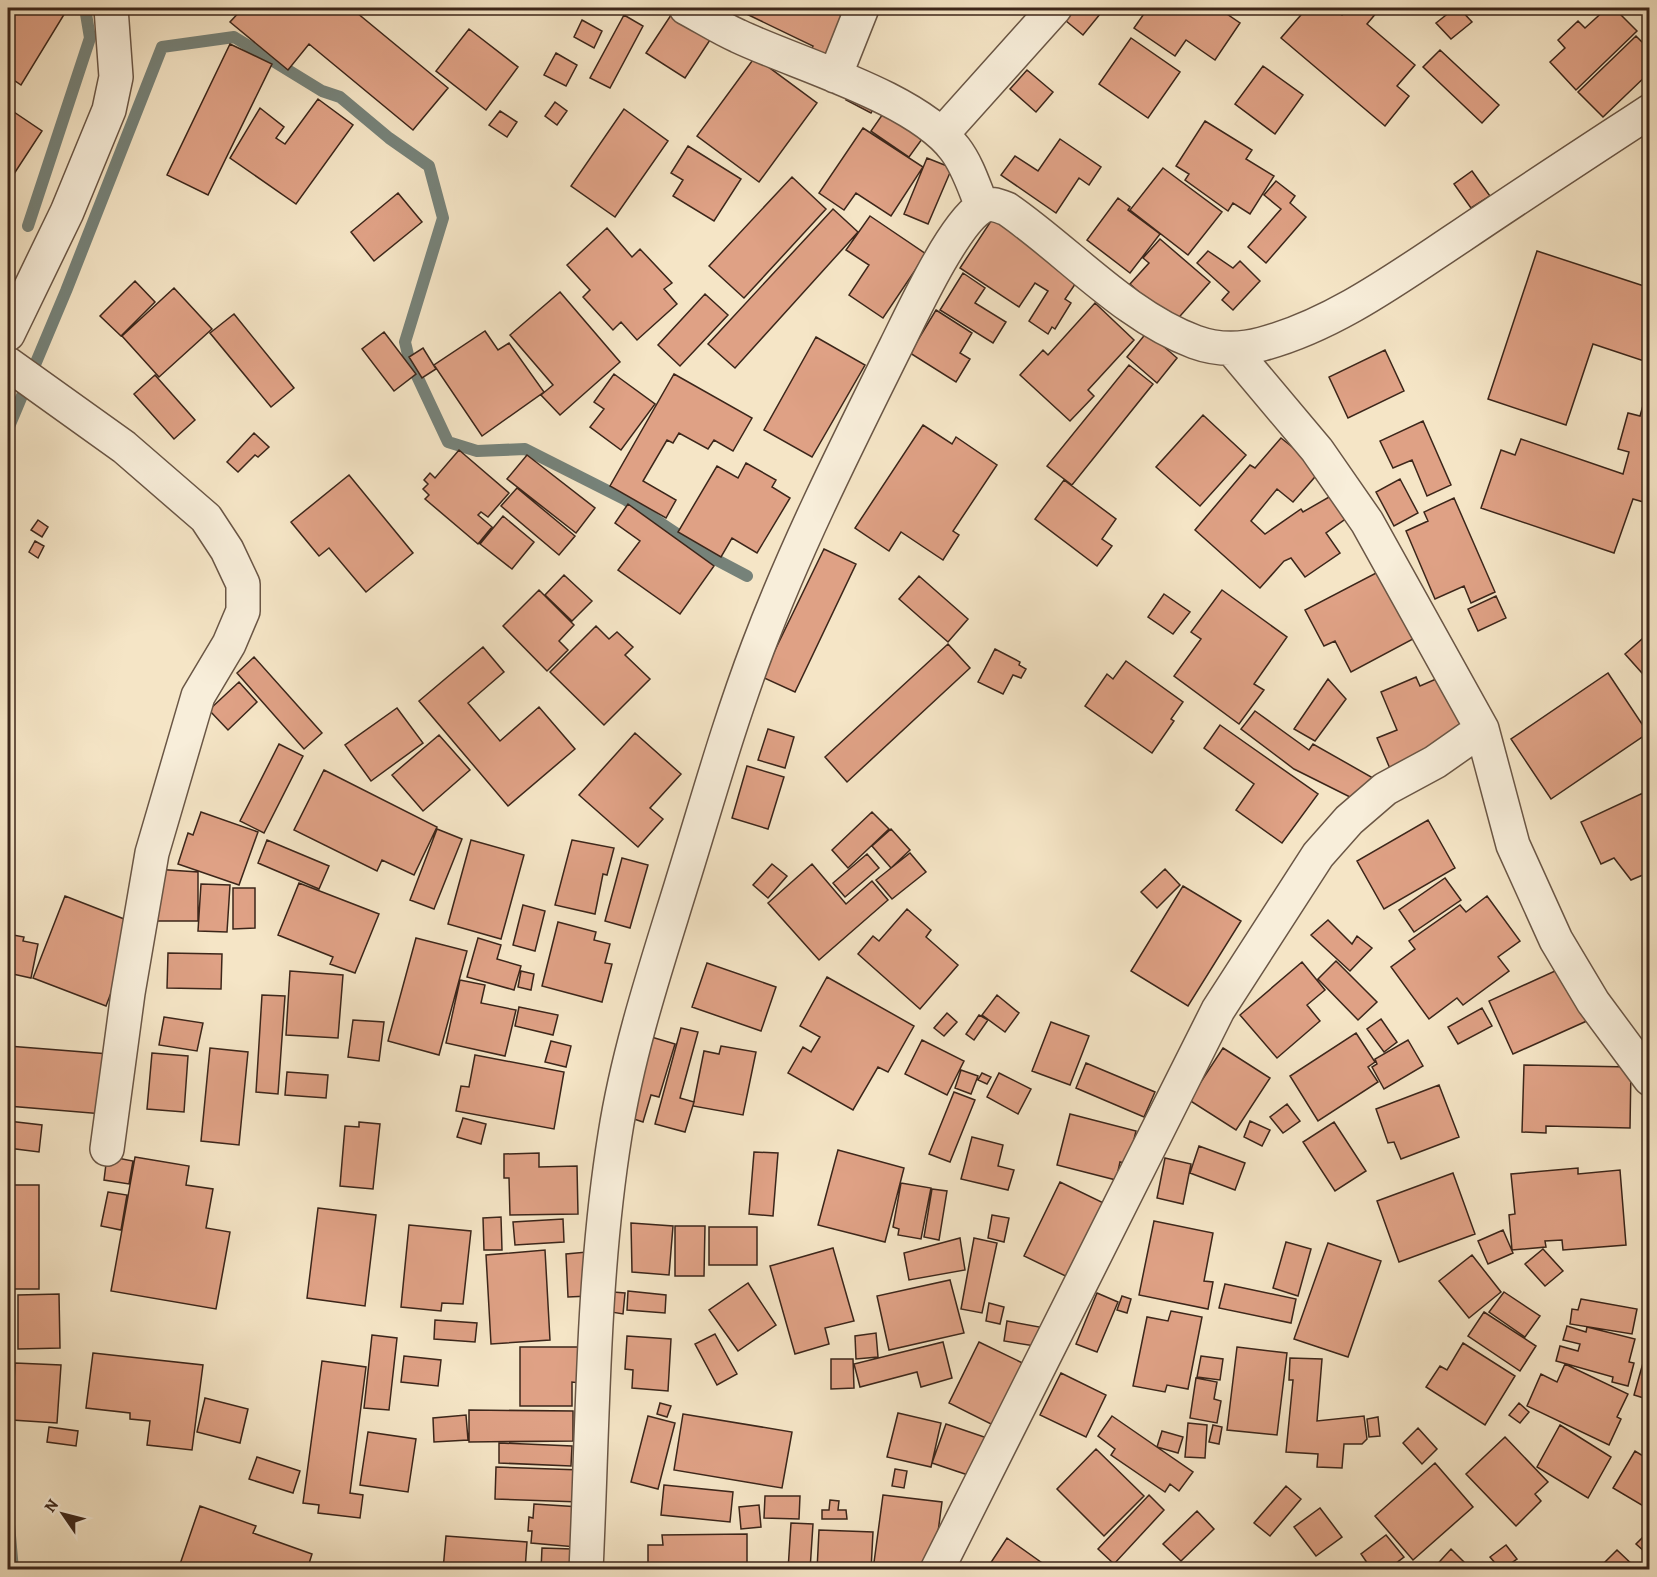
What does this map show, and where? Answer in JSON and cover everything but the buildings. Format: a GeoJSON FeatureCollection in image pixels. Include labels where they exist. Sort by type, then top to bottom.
{"type":"FeatureCollection","features":[{"type":"Feature","properties":{"kind":"street"},"geometry":{"type":"LineString","coordinates":[[686,8],[737,36],[835,76],[917,117],[942,134],[965,165],[982,206]]}},
{"type":"Feature","properties":{"kind":"street"},"geometry":{"type":"LineString","coordinates":[[835,76],[862,8]]}},
{"type":"Feature","properties":{"kind":"street"},"geometry":{"type":"LineString","coordinates":[[942,134],[1055,8]]}},
{"type":"Feature","properties":{"kind":"street"},"geometry":{"type":"LineString","coordinates":[[8,334],[67,212],[109,110],[116,77],[120,14]]}},
{"type":"Feature","properties":{"kind":"street"},"geometry":{"type":"LineString","coordinates":[[586,1569],[607,1198],[615,1132],[669,927],[734,714],[793,563],[838,463],[932,276],[968,220],[982,206],[994,204],[1008,208],[1132,307],[1166,330],[1198,343],[1232,349],[1287,336],[1343,310],[1403,275],[1650,111]]}},
{"type":"Feature","properties":{"kind":"street"},"geometry":{"type":"LineString","coordinates":[[1232,349],[1317,450],[1367,522],[1482,729],[1513,845],[1556,940],[1593,1002],[1650,1078]]}},
{"type":"Feature","properties":{"kind":"street"},"geometry":{"type":"LineString","coordinates":[[8,364],[124,447],[206,518],[227,550],[243,584],[243,611],[229,644],[198,696],[152,853],[128,993],[107,1149]]}},
{"type":"Feature","properties":{"kind":"street"},"geometry":{"type":"LineString","coordinates":[[937,1569],[1218,1010],[1318,855],[1349,820],[1385,789],[1435,762],[1482,729]]}},
{"type":"Feature","properties":{"kind":"waterway"},"geometry":{"type":"LineString","coordinates":[[28,226],[90,38],[85,8]]}},
{"type":"Feature","properties":{"kind":"waterway"},"geometry":{"type":"LineString","coordinates":[[8,429],[66,291],[162,47],[234,37],[322,91],[340,97],[389,138],[429,166],[443,218],[405,342],[409,359],[448,442],[477,451],[525,449],[626,500],[713,558],[747,576]]}},
{"type":"Feature","properties":{"kind":"waterway"},"geometry":{"type":"LineString","coordinates":[[8,1513],[13,1570]]}}]}
